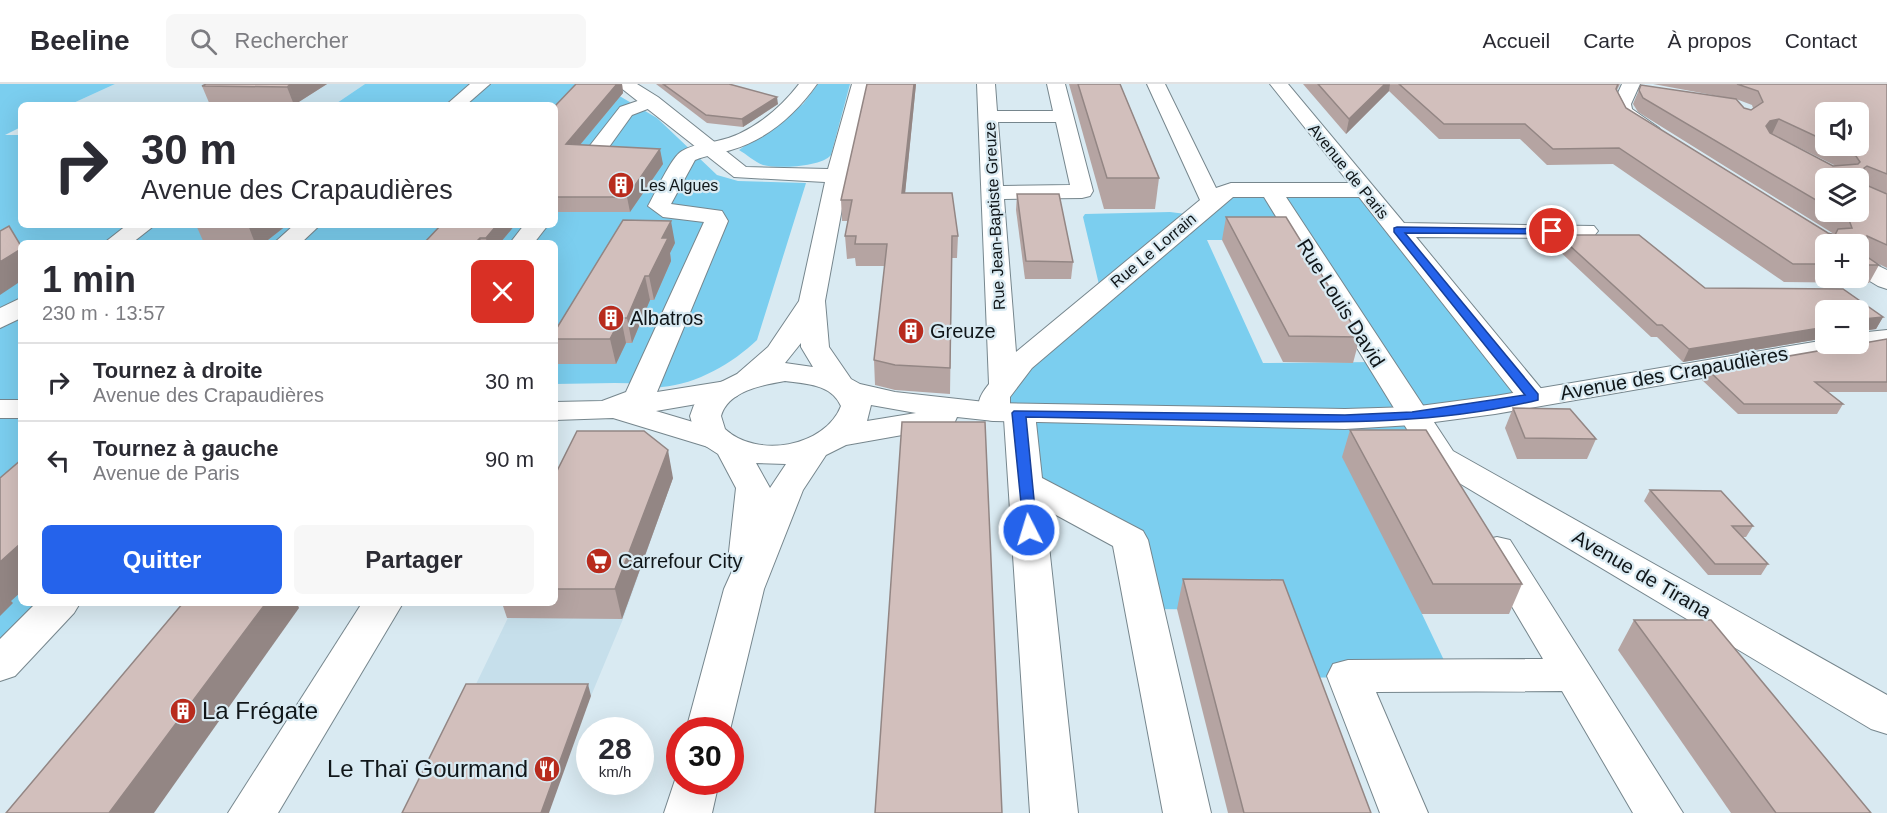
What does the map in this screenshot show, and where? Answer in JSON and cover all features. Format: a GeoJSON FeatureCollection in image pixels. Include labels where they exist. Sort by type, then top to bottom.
{"type":"FeatureCollection","features":[{"type":"Feature","properties":{"kind":"street"},"geometry":{"type":"LineString","coordinates":[[459,102],[481,84]]}},
{"type":"Feature","properties":{"kind":"street"},"geometry":{"type":"LineString","coordinates":[[625,84],[652,101],[741,173],[837,176]]}},
{"type":"Feature","properties":{"kind":"street"},"geometry":{"type":"LineString","coordinates":[[652,101],[626,111],[598,148],[604,154],[670,156],[739,142],[792,106],[808,84]]}},
{"type":"Feature","properties":{"kind":"street"},"geometry":{"type":"LineString","coordinates":[[711,717],[744,589],[786,490],[826,443],[851,425],[857,413],[856,401],[815,347],[812,301],[837,176],[861,84]]}},
{"type":"Feature","properties":{"kind":"street","name":"Rue Jean-Baptiste Greuze"},"geometry":{"type":"LineString","coordinates":[[986,84],[1005,403],[1025,483],[1054,813]]}},
{"type":"Feature","properties":{"kind":"street"},"geometry":{"type":"LineString","coordinates":[[993,193],[1082,191],[1056,84]]}},
{"type":"Feature","properties":{"kind":"street"},"geometry":{"type":"LineString","coordinates":[[1156,84],[1211,201]]}},
{"type":"Feature","properties":{"kind":"street","name":"Avenue de Paris"},"geometry":{"type":"LineString","coordinates":[[1279,84],[1533,397]]}},
{"type":"Feature","properties":{"kind":"street"},"geometry":{"type":"LineString","coordinates":[[1652,93],[1630,87],[1622,104],[1624,111],[1629,117],[1673,145]]}},
{"type":"Feature","properties":{"kind":"street"},"geometry":{"type":"LineString","coordinates":[[989,117],[1065,116]]}},
{"type":"Feature","properties":{"kind":"street"},"geometry":{"type":"LineString","coordinates":[[558,411],[606,410],[639,398],[716,221],[714,216],[666,212],[659,206],[670,156]]}},
{"type":"Feature","properties":{"kind":"street","name":"Rue Le Lorrain"},"geometry":{"type":"LineString","coordinates":[[1005,403],[1022,362],[1211,201],[1231,190],[1365,190]]}},
{"type":"Feature","properties":{"kind":"street","name":"Rue Louis David"},"geometry":{"type":"LineString","coordinates":[[1270,190],[1412,416]]}},
{"type":"Feature","properties":{"kind":"street"},"geometry":{"type":"LineString","coordinates":[[120,240],[138,228]]}},
{"type":"Feature","properties":{"kind":"street"},"geometry":{"type":"LineString","coordinates":[[290,240],[304,228]]}},
{"type":"Feature","properties":{"kind":"street"},"geometry":{"type":"LineString","coordinates":[[524,240],[534,228]]}},
{"type":"Feature","properties":{"kind":"street"},"geometry":{"type":"LineString","coordinates":[[1397,230],[1586,231]]}},
{"type":"Feature","properties":{"kind":"street"},"geometry":{"type":"LineString","coordinates":[[1869,270],[1887,281]]}},
{"type":"Feature","properties":{"kind":"street"},"geometry":{"type":"LineString","coordinates":[[744,589],[753,488],[725,444],[709,430],[706,420],[715,399],[774,360],[812,301]]}},
{"type":"Feature","properties":{"kind":"street"},"geometry":{"type":"LineString","coordinates":[[0,320],[18,308]]}},
{"type":"Feature","properties":{"kind":"street"},"geometry":{"type":"LineString","coordinates":[[1869,340],[1887,338]]}},
{"type":"Feature","properties":{"kind":"street","name":"Avenue des Crapaudières"},"geometry":{"type":"LineString","coordinates":[[606,410],[736,385],[765,374],[795,372],[823,376],[844,386],[895,401],[1005,403],[1290,419],[1412,416],[1495,405],[1815,350]]}},
{"type":"Feature","properties":{"kind":"street","name":"Avenue des Crapaudières"},"geometry":{"type":"LineString","coordinates":[[606,410],[662,422],[753,454],[776,456],[894,425],[1005,403]]}},
{"type":"Feature","properties":{"kind":"street","name":"Avenue de Tirana"},"geometry":{"type":"LineString","coordinates":[[1412,416],[1441,458],[1887,716]]}},
{"type":"Feature","properties":{"kind":"street"},"geometry":{"type":"LineString","coordinates":[[1441,458],[1659,813]]}},
{"type":"Feature","properties":{"kind":"street"},"geometry":{"type":"LineString","coordinates":[[1025,483],[1130,540],[1187,813]]}},
{"type":"Feature","properties":{"kind":"street"},"geometry":{"type":"LineString","coordinates":[[0,665],[57,606]]}},
{"type":"Feature","properties":{"kind":"street"},"geometry":{"type":"LineString","coordinates":[[252,813],[381,606]]}},
{"type":"Feature","properties":{"kind":"street"},"geometry":{"type":"LineString","coordinates":[[1404,813],[1348,676],[1574,675]]}},
{"type":"Feature","properties":{"kind":"street"},"geometry":{"type":"LineString","coordinates":[[688,813],[693,795]]}},
{"type":"Feature","properties":{"kind":"shaded area"},"geometry":{"type":"Polygon","coordinates":[[[0,84],[115,84],[76,102],[18,102],[18,128],[5,135],[18,135],[18,228],[558,228],[558,102],[338,102],[365,84],[599,84],[657,118],[717,175],[738,181],[806,183],[757,340],[737,357],[714,371],[688,382],[660,387],[633,383],[558,384],[558,240],[18,240],[18,606],[57,606],[0,665],[0,84]]]}},
{"type":"Feature","properties":{"kind":"shaded area"},"geometry":{"type":"Polygon","coordinates":[[[115,84],[365,84],[338,102],[76,102],[115,84]]]}},
{"type":"Feature","properties":{"kind":"shaded area"},"geometry":{"type":"Polygon","coordinates":[[[818,84],[850,84],[831,155],[818,162],[779,167],[763,165],[739,150],[803,104],[818,84]]]}},
{"type":"Feature","properties":{"kind":"shaded area"},"geometry":{"type":"Polygon","coordinates":[[[1365,190],[1533,397],[1413,415],[1422,614],[1451,675],[1299,678],[1275,610],[1145,609],[1130,540],[1025,483],[1019,414],[995,396],[1101,293],[1083,217],[1085,214],[1170,212],[1194,215],[1222,193],[1365,190]],[[1207,240],[1263,363],[1377,362],[1281,240],[1207,240]]]}},
{"type":"Feature","properties":{"kind":"shaded area"},"geometry":{"type":"Polygon","coordinates":[[[650,459],[673,478],[623,619],[591,696],[414,813],[514,606],[558,606],[558,598],[650,459]]]}},
{"type":"Feature","properties":{"kind":"building"},"geometry":{"type":"Polygon","coordinates":[[[206,84],[291,84],[287,87],[202,86],[206,84]]]}},
{"type":"Feature","properties":{"kind":"building"},"geometry":{"type":"Polygon","coordinates":[[[576,84],[617,84],[566,144],[660,149],[627,197],[558,197],[558,103],[576,84]]]}},
{"type":"Feature","properties":{"kind":"building"},"geometry":{"type":"Polygon","coordinates":[[[663,84],[729,84],[777,97],[742,119],[706,115],[663,84]]]}},
{"type":"Feature","properties":{"kind":"building"},"geometry":{"type":"Polygon","coordinates":[[[867,84],[914,84],[902,193],[952,193],[958,236],[952,236],[950,368],[895,365],[874,360],[887,244],[855,244],[856,236],[845,236],[852,200],[841,200],[867,84]]]}},
{"type":"Feature","properties":{"kind":"building"},"geometry":{"type":"Polygon","coordinates":[[[1078,84],[1120,84],[1159,178],[1107,178],[1078,84]]]}},
{"type":"Feature","properties":{"kind":"building"},"geometry":{"type":"Polygon","coordinates":[[[1318,84],[1385,84],[1349,119],[1318,84]]]}},
{"type":"Feature","properties":{"kind":"building"},"geometry":{"type":"Polygon","coordinates":[[[1399,84],[1618,84],[1616,89],[1626,108],[1832,234],[1815,234],[1815,264],[1793,264],[1619,148],[1553,149],[1525,124],[1444,124],[1399,84]]]}},
{"type":"Feature","properties":{"kind":"building"},"geometry":{"type":"Polygon","coordinates":[[[1737,84],[1887,84],[1887,174],[1867,166],[1864,168],[1815,168],[1815,200],[1643,98],[1639,90],[1641,85],[1736,99],[1744,108],[1751,110],[1763,102],[1758,91],[1737,84]]]}},
{"type":"Feature","properties":{"kind":"building"},"geometry":{"type":"Polygon","coordinates":[[[1869,186],[1887,194],[1887,245],[1869,237],[1869,234],[1836,234],[1838,229],[1852,228],[1850,222],[1869,222],[1869,186]]]}},
{"type":"Feature","properties":{"kind":"building"},"geometry":{"type":"Polygon","coordinates":[[[1017,194],[1059,194],[1073,262],[1026,261],[1017,194]]]}},
{"type":"Feature","properties":{"kind":"building"},"geometry":{"type":"Polygon","coordinates":[[[1226,217],[1286,217],[1360,337],[1289,336],[1226,217]]]}},
{"type":"Feature","properties":{"kind":"building"},"geometry":{"type":"Polygon","coordinates":[[[623,220],[671,221],[662,238],[668,238],[649,276],[645,276],[627,318],[621,318],[610,339],[558,339],[558,326],[623,220]]]}},
{"type":"Feature","properties":{"kind":"building"},"geometry":{"type":"Polygon","coordinates":[[[9,226],[18,241],[18,251],[0,262],[0,231],[9,226]]]}},
{"type":"Feature","properties":{"kind":"building"},"geometry":{"type":"Polygon","coordinates":[[[438,228],[494,228],[486,238],[478,240],[427,240],[438,228]]]}},
{"type":"Feature","properties":{"kind":"building"},"geometry":{"type":"Polygon","coordinates":[[[1558,235],[1639,235],[1705,288],[1843,289],[1859,300],[1815,300],[1815,329],[1689,349],[1662,325],[1657,325],[1558,235]]]}},
{"type":"Feature","properties":{"kind":"building"},"geometry":{"type":"Polygon","coordinates":[[[1869,258],[1879,265],[1869,265],[1869,258]]]}},
{"type":"Feature","properties":{"kind":"building"},"geometry":{"type":"Polygon","coordinates":[[[1869,307],[1883,317],[1869,318],[1869,307]]]}},
{"type":"Feature","properties":{"kind":"building"},"geometry":{"type":"Polygon","coordinates":[[[1887,339],[1887,382],[1815,382],[1843,404],[1744,404],[1708,370],[1815,351],[1815,354],[1869,354],[1869,342],[1887,339]]]}},
{"type":"Feature","properties":{"kind":"building"},"geometry":{"type":"Polygon","coordinates":[[[1513,408],[1570,409],[1596,439],[1525,438],[1513,408]]]}},
{"type":"Feature","properties":{"kind":"building"},"geometry":{"type":"Polygon","coordinates":[[[902,422],[985,422],[1002,813],[875,813],[902,422]]]}},
{"type":"Feature","properties":{"kind":"building"},"geometry":{"type":"Polygon","coordinates":[[[1350,430],[1426,430],[1522,584],[1433,584],[1350,430]]]}},
{"type":"Feature","properties":{"kind":"building","name":"Carrefour City"},"geometry":{"type":"Polygon","coordinates":[[[577,431],[644,431],[668,450],[615,589],[558,589],[558,469],[577,431]]]}},
{"type":"Feature","properties":{"kind":"building"},"geometry":{"type":"Polygon","coordinates":[[[18,463],[18,546],[0,562],[0,478],[18,463]]]}},
{"type":"Feature","properties":{"kind":"building"},"geometry":{"type":"Polygon","coordinates":[[[1650,490],[1721,491],[1753,526],[1732,526],[1768,564],[1715,564],[1650,490]]]}},
{"type":"Feature","properties":{"kind":"building"},"geometry":{"type":"Polygon","coordinates":[[[1183,579],[1283,580],[1371,813],[1244,813],[1183,579]]]}},
{"type":"Feature","properties":{"kind":"building"},"geometry":{"type":"Polygon","coordinates":[[[180,606],[264,606],[109,813],[6,813],[180,606]]]}},
{"type":"Feature","properties":{"kind":"building"},"geometry":{"type":"Polygon","coordinates":[[[1634,620],[1711,620],[1871,813],[1776,813],[1634,620]]]}},
{"type":"Feature","properties":{"kind":"building"},"geometry":{"type":"Polygon","coordinates":[[[466,684],[588,684],[541,813],[402,813],[466,684]]]}},
{"type":"Feature","properties":{"kind":"place","name":"Les Algues"},"geometry":{"type":"Point","coordinates":[621,185]}},
{"type":"Feature","properties":{"kind":"place","name":"Albatros"},"geometry":{"type":"Point","coordinates":[611,318]}},
{"type":"Feature","properties":{"kind":"place","name":"Greuze"},"geometry":{"type":"Point","coordinates":[911,331]}},
{"type":"Feature","properties":{"kind":"place","name":"Carrefour City"},"geometry":{"type":"Point","coordinates":[599,561]}},
{"type":"Feature","properties":{"kind":"place","name":"La Frégate"},"geometry":{"type":"Point","coordinates":[183,711]}},
{"type":"Feature","properties":{"kind":"place","name":"Le Thaï Gourmand"},"geometry":{"type":"Point","coordinates":[547,769]}},
{"type":"Feature","properties":{"kind":"route"},"geometry":{"type":"LineString","coordinates":[[1029,530],[1019,413],[1345,419],[1412,416],[1495,405],[1533,397],[1397,230],[1552,231]]}}]}
